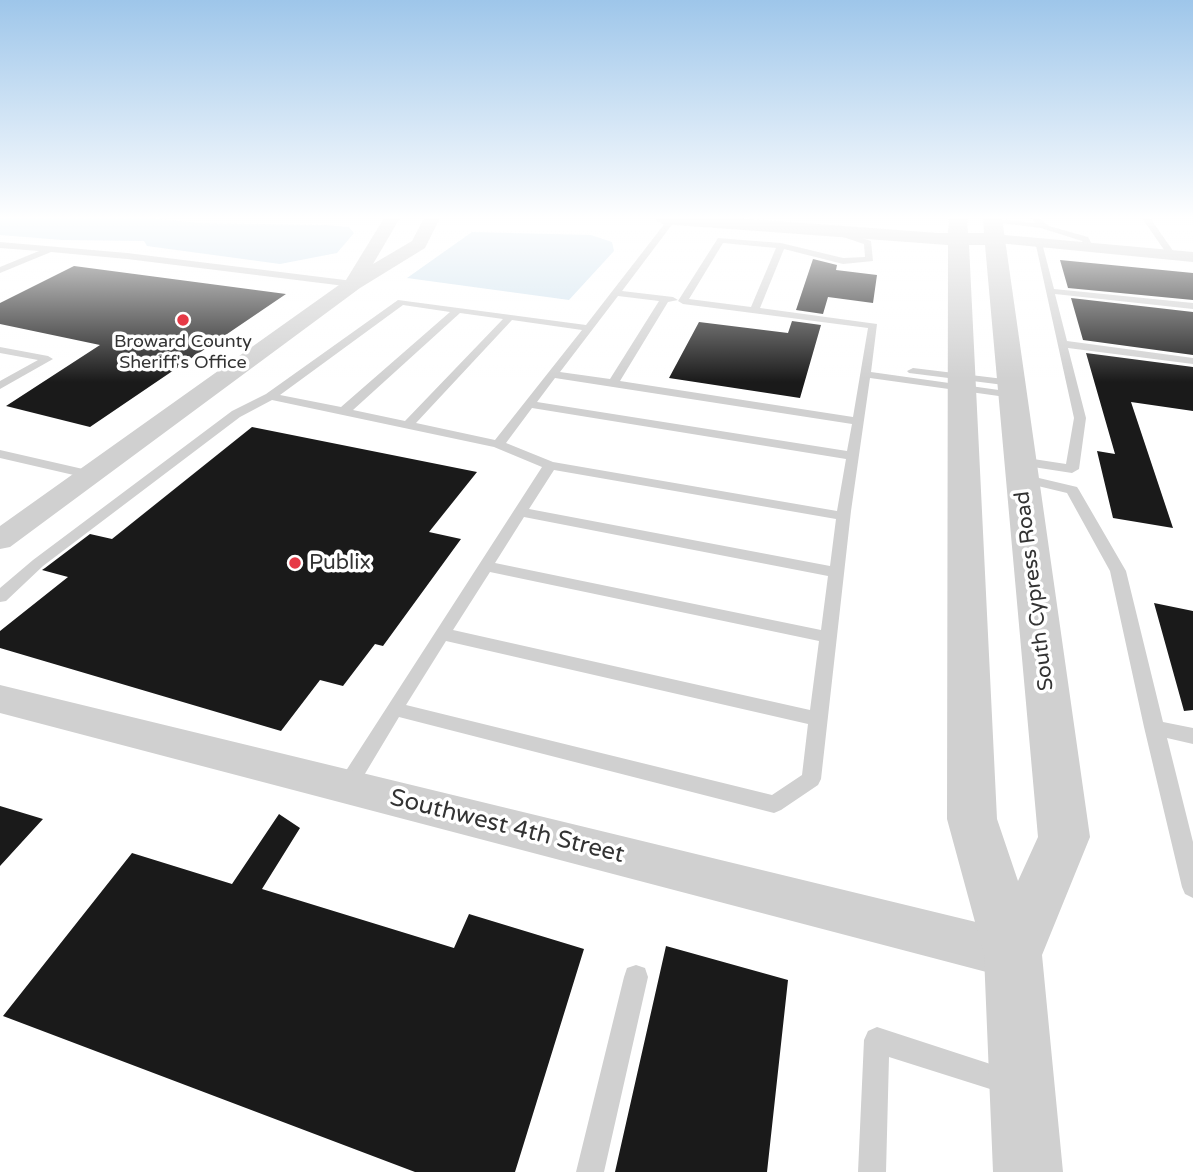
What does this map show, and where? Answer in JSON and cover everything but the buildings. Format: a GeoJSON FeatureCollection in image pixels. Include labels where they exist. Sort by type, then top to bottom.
{"type":"FeatureCollection","features":[{"type":"Feature","properties":{"kind":"street"},"geometry":{"type":"LineString","coordinates":[[353,284],[360,273]]}},
{"type":"Feature","properties":{"kind":"street"},"geometry":{"type":"LineString","coordinates":[[0,540],[372,273]]}},
{"type":"Feature","properties":{"kind":"street","name":"South Cypress Road"},"geometry":{"type":"LineString","coordinates":[[971,273],[962,383],[972,818],[1013,955],[1028,1172]]}},
{"type":"Feature","properties":{"kind":"street","name":"South Cypress Road"},"geometry":{"type":"LineString","coordinates":[[985,273],[1012,389],[1064,837],[1013,955]]}},
{"type":"Feature","properties":{"kind":"street","name":"Southwest 4th Street"},"geometry":{"type":"LineString","coordinates":[[0,699],[1013,955]]}},
{"type":"Feature","properties":{"kind":"lane"},"geometry":{"type":"LineString","coordinates":[[255,273],[353,284]]}},
{"type":"Feature","properties":{"kind":"lane"},"geometry":{"type":"LineString","coordinates":[[498,444],[631,273]]}},
{"type":"Feature","properties":{"kind":"lane"},"geometry":{"type":"LineString","coordinates":[[682,302],[700,273]]}},
{"type":"Feature","properties":{"kind":"lane"},"geometry":{"type":"LineString","coordinates":[[754,311],[770,273]]}},
{"type":"Feature","properties":{"kind":"lane"},"geometry":{"type":"LineString","coordinates":[[1021,469],[1072,468],[1080,418],[1045,273]]}},
{"type":"Feature","properties":{"kind":"lane"},"geometry":{"type":"LineString","coordinates":[[1050,291],[1193,306]]}},
{"type":"Feature","properties":{"kind":"lane"},"geometry":{"type":"LineString","coordinates":[[394,709],[774,804],[811,779],[836,572],[873,326],[616,293]]}},
{"type":"Feature","properties":{"kind":"lane"},"geometry":{"type":"LineString","coordinates":[[613,383],[665,299]]}},
{"type":"Feature","properties":{"kind":"lane"},"geometry":{"type":"LineString","coordinates":[[0,597],[38,563],[236,414],[270,396],[401,302],[589,328]]}},
{"type":"Feature","properties":{"kind":"lane"},"geometry":{"type":"LineString","coordinates":[[343,412],[458,310]]}},
{"type":"Feature","properties":{"kind":"lane"},"geometry":{"type":"LineString","coordinates":[[408,425],[510,317]]}},
{"type":"Feature","properties":{"kind":"lane"},"geometry":{"type":"LineString","coordinates":[[1063,344],[1193,360]]}},
{"type":"Feature","properties":{"kind":"lane"},"geometry":{"type":"LineString","coordinates":[[0,351],[48,359],[0,386]]}},
{"type":"Feature","properties":{"kind":"lane"},"geometry":{"type":"LineString","coordinates":[[866,369],[1012,389]]}},
{"type":"Feature","properties":{"kind":"lane"},"geometry":{"type":"LineString","coordinates":[[553,374],[858,421]]}},
{"type":"Feature","properties":{"kind":"lane"},"geometry":{"type":"LineString","coordinates":[[270,396],[498,444],[550,465],[844,516]]}},
{"type":"Feature","properties":{"kind":"lane"},"geometry":{"type":"LineString","coordinates":[[529,404],[853,456]]}},
{"type":"Feature","properties":{"kind":"lane"},"geometry":{"type":"LineString","coordinates":[[0,454],[90,475]]}},
{"type":"Feature","properties":{"kind":"lane"},"geometry":{"type":"LineString","coordinates":[[347,786],[550,465]]}},
{"type":"Feature","properties":{"kind":"lane"},"geometry":{"type":"LineString","coordinates":[[1021,469],[1072,490],[1118,571],[1193,887]]}},
{"type":"Feature","properties":{"kind":"lane"},"geometry":{"type":"LineString","coordinates":[[520,512],[836,572]]}},
{"type":"Feature","properties":{"kind":"lane"},"geometry":{"type":"LineString","coordinates":[[485,566],[828,637]]}},
{"type":"Feature","properties":{"kind":"lane"},"geometry":{"type":"LineString","coordinates":[[442,634],[819,719]]}},
{"type":"Feature","properties":{"kind":"lane"},"geometry":{"type":"LineString","coordinates":[[1153,727],[1193,736]]}},
{"type":"Feature","properties":{"kind":"lane"},"geometry":{"type":"LineString","coordinates":[[590,1172],[636,977]]}},
{"type":"Feature","properties":{"kind":"lane"},"geometry":{"type":"LineString","coordinates":[[872,1172],[877,1040],[1022,1086]]}},
{"type":"Feature","properties":{"kind":"water"},"geometry":{"type":"Polygon","coordinates":[[[414,273],[594,273],[569,300],[407,278],[414,273]]]}},
{"type":"Feature","properties":{"kind":"place","name":"Broward County Sheriff's Office"},"geometry":{"type":"Point","coordinates":[183,320]}},
{"type":"Feature","properties":{"kind":"place","name":"Publix"},"geometry":{"type":"Point","coordinates":[295,563]}}]}
